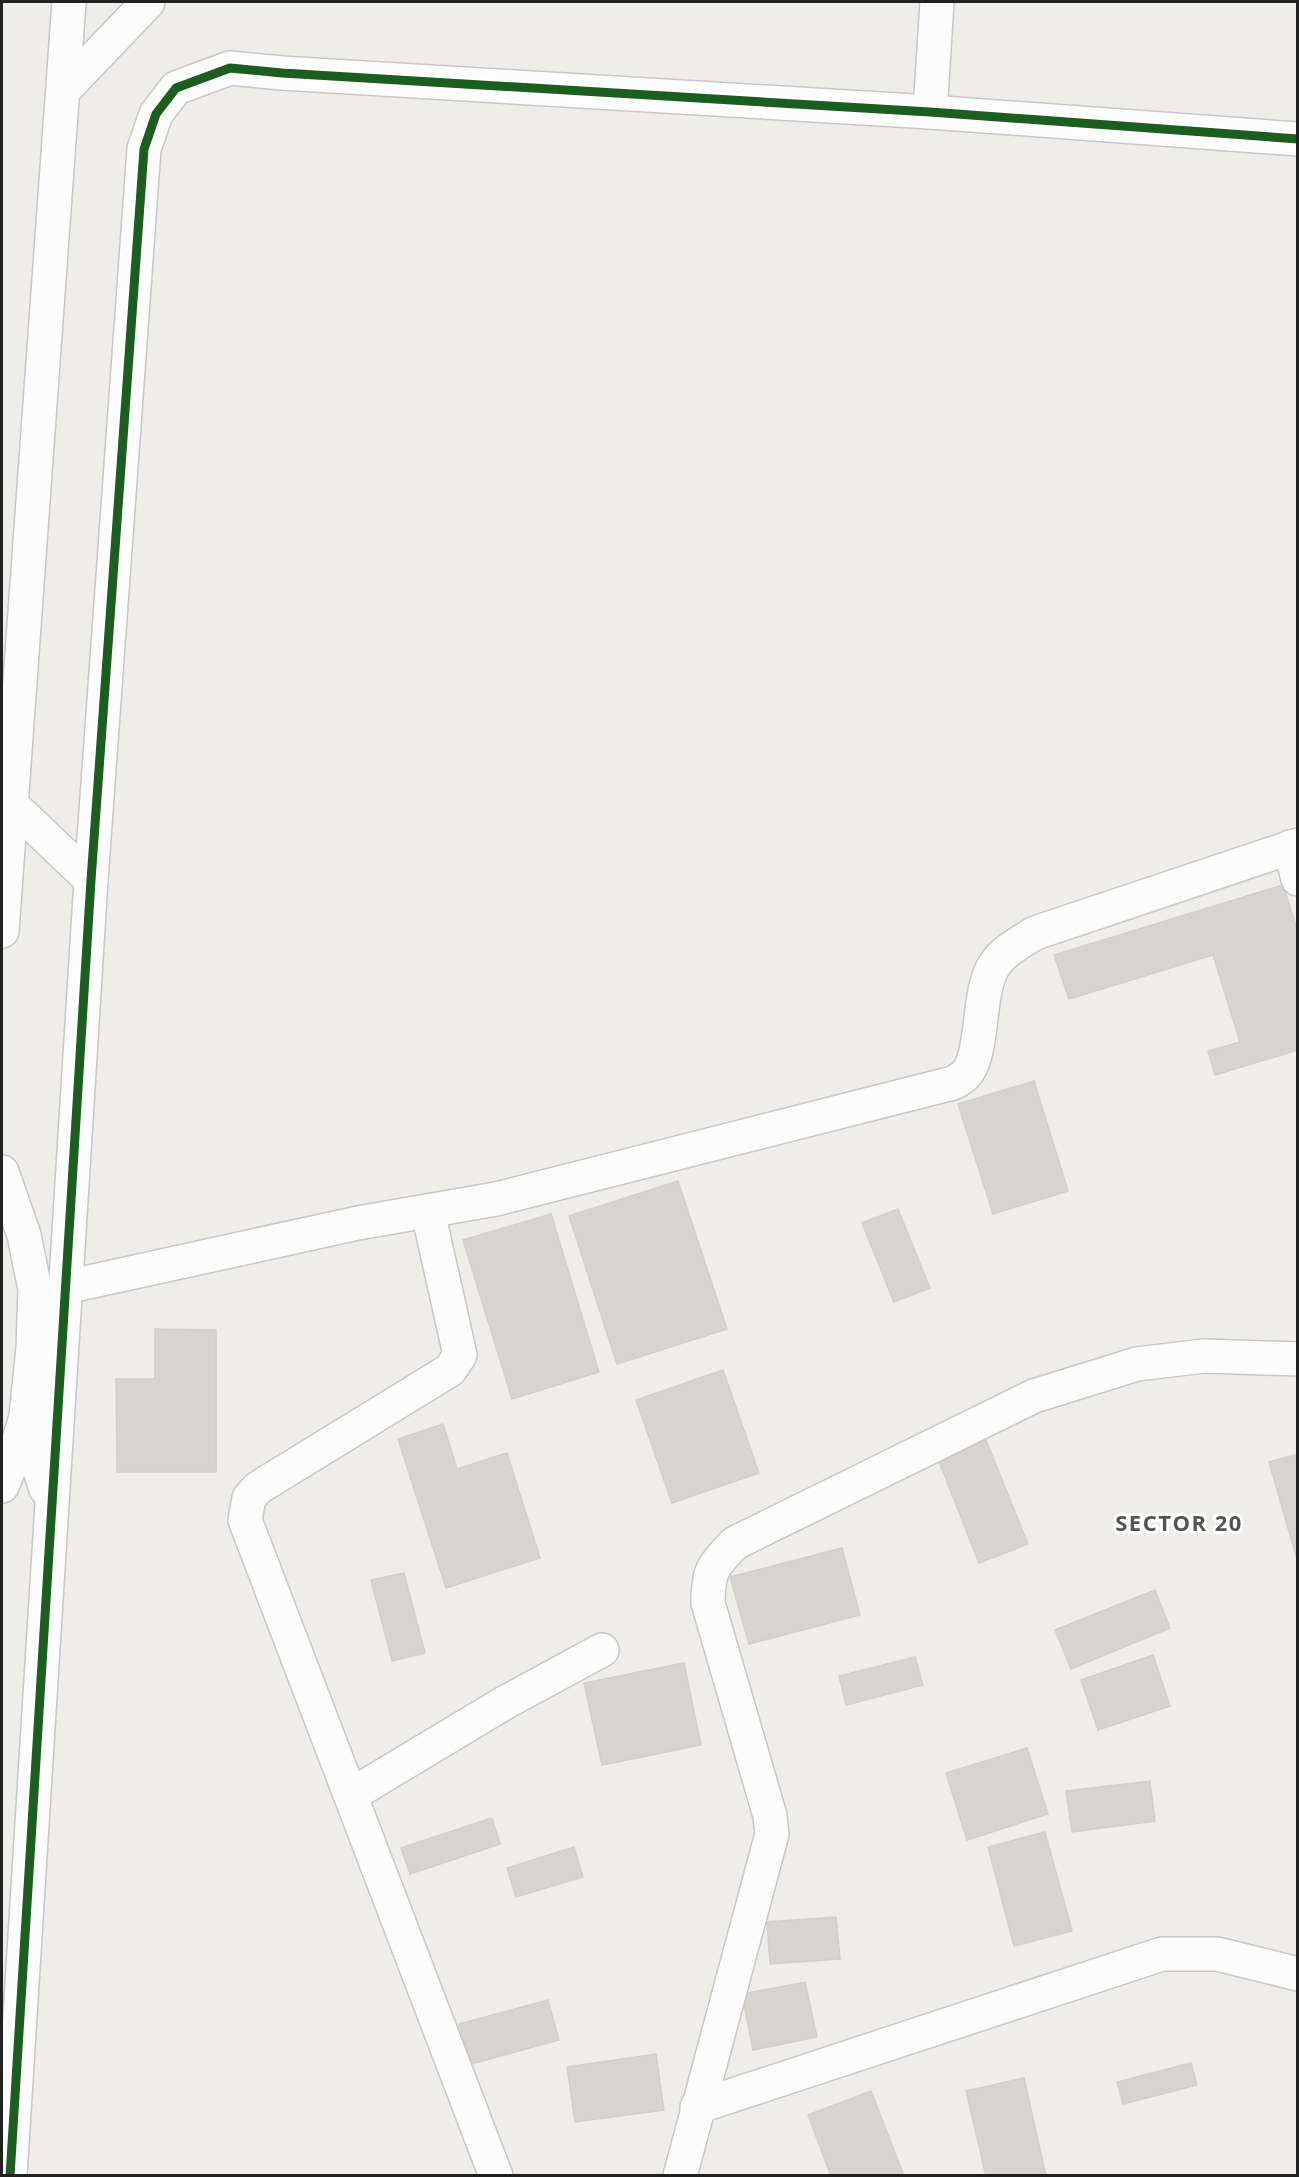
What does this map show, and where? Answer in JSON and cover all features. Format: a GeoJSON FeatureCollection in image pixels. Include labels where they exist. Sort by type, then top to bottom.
{"type":"FeatureCollection","features":[{"type":"Feature","properties":{"kind":"street"},"geometry":{"type":"LineString","coordinates":[[2,931],[69,2]]}},
{"type":"Feature","properties":{"kind":"street"},"geometry":{"type":"LineString","coordinates":[[63,91],[148,2]]}},
{"type":"Feature","properties":{"kind":"street"},"geometry":{"type":"LineString","coordinates":[[930,112],[937,2]]}},
{"type":"Feature","properties":{"kind":"street"},"geometry":{"type":"LineString","coordinates":[[10,2175],[91,880],[144,149],[156,114],[176,88],[230,68],[930,112],[1298,139]]}},
{"type":"Feature","properties":{"kind":"street"},"geometry":{"type":"LineString","coordinates":[[10,803],[91,880]]}},
{"type":"Feature","properties":{"kind":"street"},"geometry":{"type":"LineString","coordinates":[[66,1287],[358,1223],[496,1199],[953,1083],[966,1075],[974,1061],[986,982],[995,964],[1007,951],[1035,933],[1294,846],[1298,879]]}},
{"type":"Feature","properties":{"kind":"street"},"geometry":{"type":"LineString","coordinates":[[2,1173],[24,1235],[35,1289],[33,1348],[26,1416],[2,1486]]}},
{"type":"Feature","properties":{"kind":"street"},"geometry":{"type":"LineString","coordinates":[[428,1212],[460,1355],[456,1363],[450,1370],[258,1488],[249,1498],[245,1520],[496,2175]]}},
{"type":"Feature","properties":{"kind":"street"},"geometry":{"type":"LineString","coordinates":[[680,2175],[772,1834],[770,1816],[708,1603],[708,1584],[715,1564],[735,1543],[1034,1396],[1137,1364],[1204,1356],[1298,1359]]}},
{"type":"Feature","properties":{"kind":"street"},"geometry":{"type":"LineString","coordinates":[[26,1416],[35,1456],[52,1508]]}},
{"type":"Feature","properties":{"kind":"street"},"geometry":{"type":"LineString","coordinates":[[351,1795],[506,1702],[602,1650]]}},
{"type":"Feature","properties":{"kind":"street"},"geometry":{"type":"LineString","coordinates":[[697,2107],[1162,1954],[1217,1954],[1298,1974]]}},
{"type":"Feature","properties":{"kind":"building"},"geometry":{"type":"Polygon","coordinates":[[[1283,885],[1298,932],[1298,1050],[1215,1075],[1208,1051],[1240,1042],[1213,955],[1069,999],[1054,955],[1283,885]]]}},
{"type":"Feature","properties":{"kind":"building"},"geometry":{"type":"Polygon","coordinates":[[[1034,1081],[1068,1191],[993,1214],[958,1104],[1034,1081]]]}},
{"type":"Feature","properties":{"kind":"building"},"geometry":{"type":"Polygon","coordinates":[[[678,1181],[727,1329],[617,1364],[569,1216],[678,1181]]]}},
{"type":"Feature","properties":{"kind":"building"},"geometry":{"type":"Polygon","coordinates":[[[898,1209],[930,1288],[894,1302],[862,1223],[898,1209]]]}},
{"type":"Feature","properties":{"kind":"building"},"geometry":{"type":"Polygon","coordinates":[[[551,1214],[599,1372],[512,1399],[463,1240],[551,1214]]]}},
{"type":"Feature","properties":{"kind":"building"},"geometry":{"type":"Polygon","coordinates":[[[155,1329],[216,1330],[216,1472],[117,1472],[116,1379],[155,1379],[155,1329]]]}},
{"type":"Feature","properties":{"kind":"building"},"geometry":{"type":"Polygon","coordinates":[[[723,1370],[759,1473],[672,1503],[636,1400],[723,1370]]]}},
{"type":"Feature","properties":{"kind":"building"},"geometry":{"type":"Polygon","coordinates":[[[443,1424],[457,1469],[507,1453],[540,1558],[446,1588],[398,1439],[443,1424]]]}},
{"type":"Feature","properties":{"kind":"building"},"geometry":{"type":"Polygon","coordinates":[[[986,1440],[1028,1544],[979,1563],[938,1459],[986,1440]]]}},
{"type":"Feature","properties":{"kind":"building"},"geometry":{"type":"Polygon","coordinates":[[[1298,1454],[1298,1556],[1296,1556],[1269,1462],[1298,1454]]]}},
{"type":"Feature","properties":{"kind":"building"},"geometry":{"type":"Polygon","coordinates":[[[842,1548],[860,1615],[749,1644],[730,1577],[842,1548]]]}},
{"type":"Feature","properties":{"kind":"building"},"geometry":{"type":"Polygon","coordinates":[[[404,1573],[425,1653],[392,1661],[371,1580],[404,1573]]]}},
{"type":"Feature","properties":{"kind":"building"},"geometry":{"type":"Polygon","coordinates":[[[1155,1590],[1170,1628],[1071,1669],[1055,1630],[1155,1590]]]}},
{"type":"Feature","properties":{"kind":"building"},"geometry":{"type":"Polygon","coordinates":[[[1153,1655],[1170,1706],[1098,1730],[1081,1680],[1153,1655]]]}},
{"type":"Feature","properties":{"kind":"building"},"geometry":{"type":"Polygon","coordinates":[[[915,1657],[923,1685],[846,1705],[839,1676],[915,1657]]]}},
{"type":"Feature","properties":{"kind":"building"},"geometry":{"type":"Polygon","coordinates":[[[684,1663],[701,1745],[602,1765],[584,1683],[684,1663]]]}},
{"type":"Feature","properties":{"kind":"building"},"geometry":{"type":"Polygon","coordinates":[[[1027,1748],[1048,1814],[967,1840],[946,1773],[1027,1748]]]}},
{"type":"Feature","properties":{"kind":"building"},"geometry":{"type":"Polygon","coordinates":[[[1150,1781],[1155,1821],[1072,1832],[1066,1791],[1150,1781]]]}},
{"type":"Feature","properties":{"kind":"building"},"geometry":{"type":"Polygon","coordinates":[[[492,1818],[500,1844],[410,1874],[401,1848],[492,1818]]]}},
{"type":"Feature","properties":{"kind":"building"},"geometry":{"type":"Polygon","coordinates":[[[1045,1832],[1072,1931],[1014,1946],[988,1847],[1045,1832]]]}},
{"type":"Feature","properties":{"kind":"building"},"geometry":{"type":"Polygon","coordinates":[[[574,1847],[583,1877],[516,1897],[507,1868],[574,1847]]]}},
{"type":"Feature","properties":{"kind":"building"},"geometry":{"type":"Polygon","coordinates":[[[836,1917],[840,1959],[770,1964],[767,1922],[836,1917]]]}},
{"type":"Feature","properties":{"kind":"building"},"geometry":{"type":"Polygon","coordinates":[[[805,1982],[817,2037],[753,2050],[742,1994],[805,1982]]]}},
{"type":"Feature","properties":{"kind":"building"},"geometry":{"type":"Polygon","coordinates":[[[548,2000],[559,2040],[471,2064],[459,2024],[548,2000]]]}},
{"type":"Feature","properties":{"kind":"building"},"geometry":{"type":"Polygon","coordinates":[[[656,2054],[664,2110],[575,2122],[567,2067],[656,2054]]]}},
{"type":"Feature","properties":{"kind":"building"},"geometry":{"type":"Polygon","coordinates":[[[1191,2063],[1197,2085],[1123,2104],[1117,2082],[1191,2063]]]}},
{"type":"Feature","properties":{"kind":"building"},"geometry":{"type":"Polygon","coordinates":[[[1024,2078],[1046,2176],[986,2176],[966,2091],[1024,2078]]]}},
{"type":"Feature","properties":{"kind":"building"},"geometry":{"type":"Polygon","coordinates":[[[871,2091],[904,2176],[831,2176],[808,2115],[871,2091]]]}},
{"type":"Feature","properties":{"kind":"cycle path"},"geometry":{"type":"LineString","coordinates":[[10,2176],[91,880],[144,149],[156,114],[176,88],[230,68],[930,112],[1298,139]]}},
{"type":"Feature","properties":{"kind":"district","name":"SECTOR 20"},"geometry":{"type":"Point","coordinates":[1179,1523]}}]}
